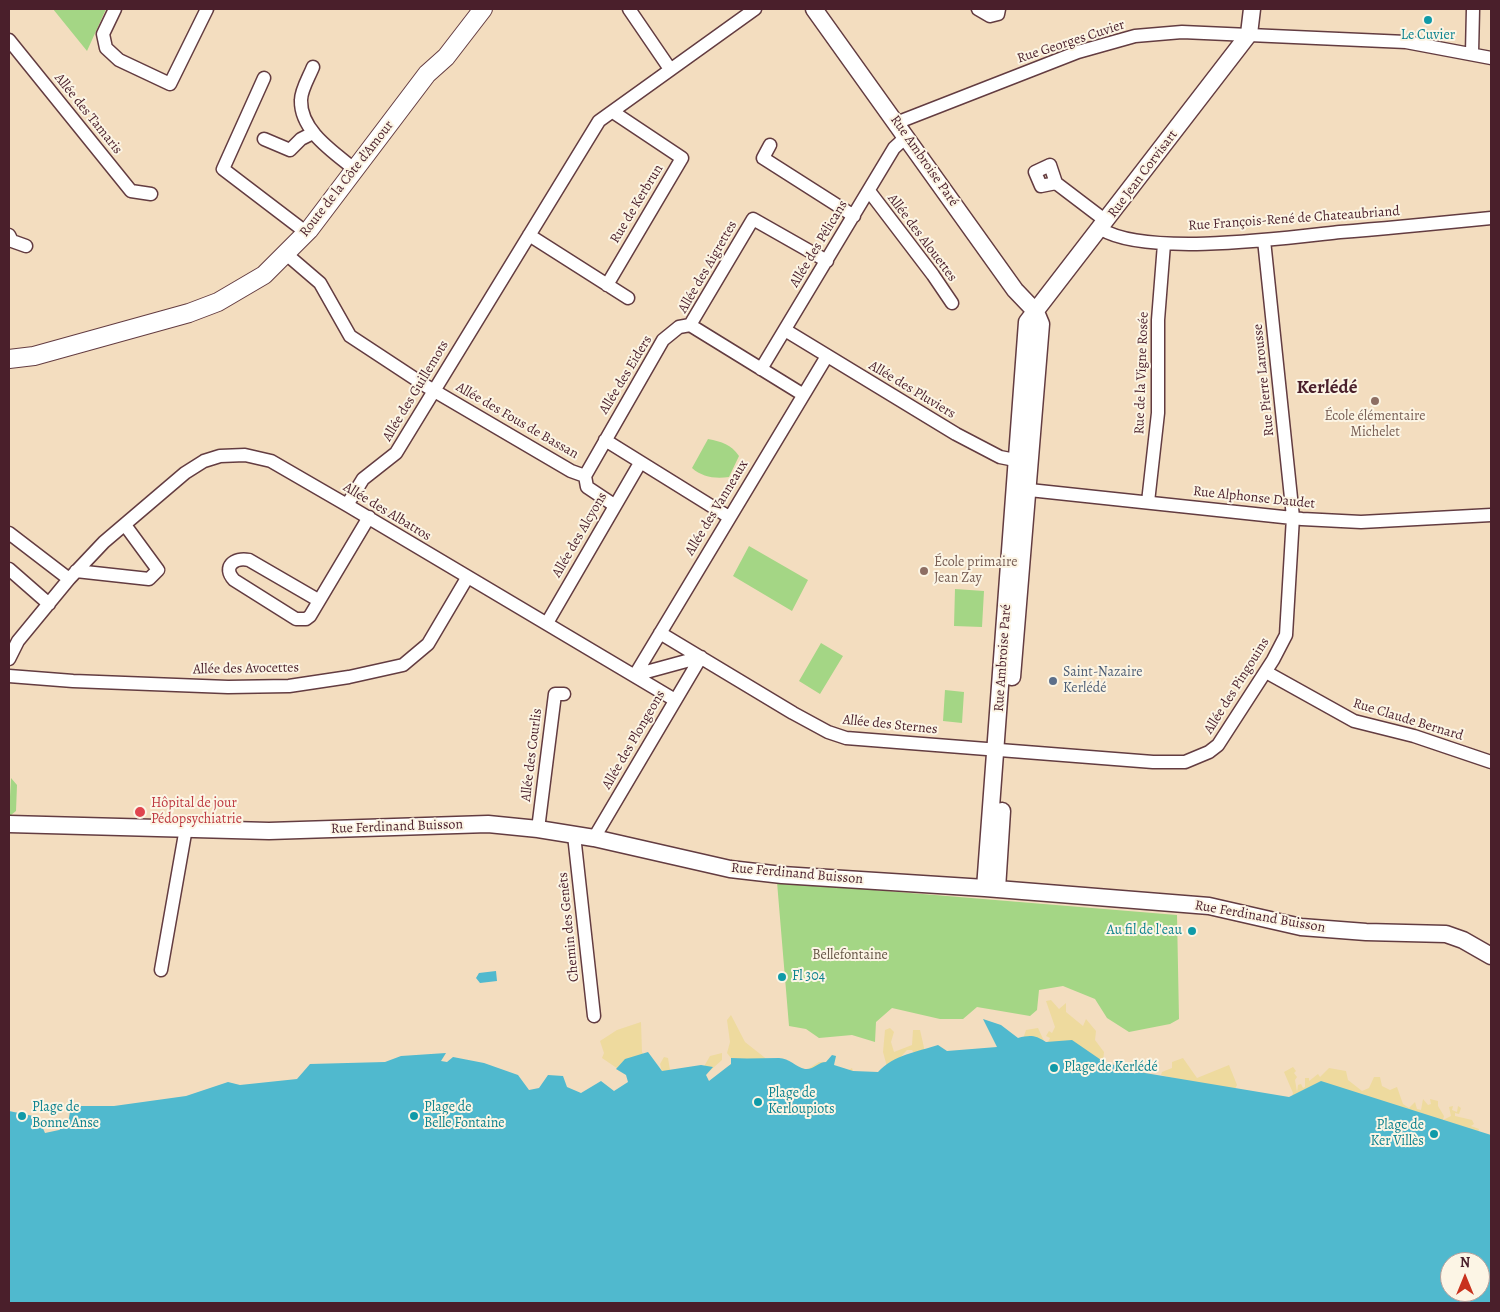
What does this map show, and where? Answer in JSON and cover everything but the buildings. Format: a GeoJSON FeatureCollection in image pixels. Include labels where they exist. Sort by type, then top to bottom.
{"type":"FeatureCollection","features":[{"type":"Feature","properties":{"kind":"main road","name":"Route de la Côte d'Amour"},"geometry":{"type":"LineString","coordinates":[[9,349],[24,349],[210,296],[254,272],[303,230],[353,168],[471,9]]}},
{"type":"Feature","properties":{"kind":"main road","name":"Route de la Côte d'Amour"},"geometry":{"type":"LineString","coordinates":[[9,359],[34,356],[189,313],[218,302],[264,275],[309,230],[427,74],[446,57],[483,9]]}},
{"type":"Feature","properties":{"kind":"street"},"geometry":{"type":"LineString","coordinates":[[115,9],[103,34],[106,48],[119,60],[170,84],[207,9]]}},
{"type":"Feature","properties":{"kind":"street"},"geometry":{"type":"LineString","coordinates":[[629,9],[670,69]]}},
{"type":"Feature","properties":{"kind":"street"},"geometry":{"type":"LineString","coordinates":[[628,298],[529,236],[599,121],[756,9]]}},
{"type":"Feature","properties":{"kind":"street","name":"Rue Ambroise Paré"},"geometry":{"type":"LineString","coordinates":[[814,9],[1015,290],[1036,312],[1028,322],[1023,461],[991,888]]}},
{"type":"Feature","properties":{"kind":"street"},"geometry":{"type":"LineString","coordinates":[[978,9],[990,16],[998,14],[999,9]]}},
{"type":"Feature","properties":{"kind":"street"},"geometry":{"type":"LineString","coordinates":[[1249,34],[1252,9]]}},
{"type":"Feature","properties":{"kind":"street"},"geometry":{"type":"LineString","coordinates":[[1472,53],[1473,9]]}},
{"type":"Feature","properties":{"kind":"street","name":"Rue Georges Cuvier"},"geometry":{"type":"LineString","coordinates":[[896,123],[1069,55],[1135,36],[1182,32],[1406,42],[1491,58]]}},
{"type":"Feature","properties":{"kind":"street","name":"Rue Jean Corvisart"},"geometry":{"type":"LineString","coordinates":[[1036,312],[1249,34]]}},
{"type":"Feature","properties":{"kind":"street","name":"Allée des Tamaris"},"geometry":{"type":"LineString","coordinates":[[9,40],[131,191],[151,194]]}},
{"type":"Feature","properties":{"kind":"street"},"geometry":{"type":"LineString","coordinates":[[313,67],[301,98],[302,108],[312,133],[353,168]]}},
{"type":"Feature","properties":{"kind":"street"},"geometry":{"type":"LineString","coordinates":[[264,78],[223,169],[303,230]]}},
{"type":"Feature","properties":{"kind":"street","name":"Rue de Kerbrun"},"geometry":{"type":"LineString","coordinates":[[607,285],[682,158],[613,112]]}},
{"type":"Feature","properties":{"kind":"street"},"geometry":{"type":"LineString","coordinates":[[264,139],[290,150],[301,139],[312,133]]}},
{"type":"Feature","properties":{"kind":"street","name":"Allée des Pélicans"},"geometry":{"type":"LineString","coordinates":[[762,369],[894,148],[906,137]]}},
{"type":"Feature","properties":{"kind":"street"},"geometry":{"type":"LineString","coordinates":[[770,145],[763,158],[854,216]]}},
{"type":"Feature","properties":{"kind":"street","name":"Rue François-René de Chateaubriand"},"geometry":{"type":"LineString","coordinates":[[1056,183],[1117,237],[1164,244],[1264,240],[1491,218]]}},
{"type":"Feature","properties":{"kind":"street","name":"Allée des Alouettes"},"geometry":{"type":"LineString","coordinates":[[869,191],[952,303]]}},
{"type":"Feature","properties":{"kind":"street","name":"Allée des Aigrettes"},"geometry":{"type":"LineString","coordinates":[[690,325],[753,219],[826,261]]}},
{"type":"Feature","properties":{"kind":"street"},"geometry":{"type":"LineString","coordinates":[[9,235],[12,240],[26,246]]}},
{"type":"Feature","properties":{"kind":"street","name":"Allée des Guillemots"},"geometry":{"type":"LineString","coordinates":[[347,505],[363,479],[396,453],[529,236]]}},
{"type":"Feature","properties":{"kind":"street","name":"Rue Pierre Larousse"},"geometry":{"type":"LineString","coordinates":[[1264,240],[1293,517]]}},
{"type":"Feature","properties":{"kind":"street","name":"Rue de la Vigne Rosée"},"geometry":{"type":"LineString","coordinates":[[1148,502],[1158,413],[1158,320],[1164,244]]}},
{"type":"Feature","properties":{"kind":"street","name":"Allée des Fous de Bassan"},"geometry":{"type":"LineString","coordinates":[[285,253],[320,283],[350,336],[435,390],[572,471],[585,476]]}},
{"type":"Feature","properties":{"kind":"street"},"geometry":{"type":"LineString","coordinates":[[690,325],[802,394]]}},
{"type":"Feature","properties":{"kind":"street","name":"Allée des Eiders"},"geometry":{"type":"LineString","coordinates":[[585,476],[663,340],[679,327],[690,325]]}},
{"type":"Feature","properties":{"kind":"street","name":"Allée des Pluviers"},"geometry":{"type":"LineString","coordinates":[[784,330],[956,434],[1000,457],[1023,461]]}},
{"type":"Feature","properties":{"kind":"street","name":"Allée des Vanneaux"},"geometry":{"type":"LineString","coordinates":[[635,675],[826,356]]}},
{"type":"Feature","properties":{"kind":"street"},"geometry":{"type":"LineString","coordinates":[[605,440],[729,517]]}},
{"type":"Feature","properties":{"kind":"street","name":"Allée des Albatros"},"geometry":{"type":"LineString","coordinates":[[9,659],[18,641],[73,575],[104,542],[184,473],[204,461],[220,456],[245,456],[271,462],[369,517],[467,578],[547,623],[675,700]]}},
{"type":"Feature","properties":{"kind":"street","name":"Allée des Alcyons"},"geometry":{"type":"LineString","coordinates":[[547,623],[640,463]]}},
{"type":"Feature","properties":{"kind":"street"},"geometry":{"type":"LineString","coordinates":[[585,476],[587,487],[614,505]]}},
{"type":"Feature","properties":{"kind":"street","name":"Rue Alphonse Daudet"},"geometry":{"type":"LineString","coordinates":[[1021,489],[1293,517],[1361,522],[1491,515]]}},
{"type":"Feature","properties":{"kind":"street"},"geometry":{"type":"LineString","coordinates":[[318,600],[249,560],[239,558],[233,561],[228,568],[229,575],[234,580],[296,619],[306,619],[310,616],[369,517]]}},
{"type":"Feature","properties":{"kind":"street","name":"Allée des Pingouins"},"geometry":{"type":"LineString","coordinates":[[1001,750],[1125,760],[1185,762],[1209,752],[1218,745],[1266,672],[1286,635],[1293,517]]}},
{"type":"Feature","properties":{"kind":"street"},"geometry":{"type":"LineString","coordinates":[[9,533],[73,575],[149,579],[158,570],[125,525]]}},
{"type":"Feature","properties":{"kind":"street"},"geometry":{"type":"LineString","coordinates":[[9,569],[49,604]]}},
{"type":"Feature","properties":{"kind":"street","name":"Allée des Avocettes"},"geometry":{"type":"LineString","coordinates":[[9,676],[73,681],[228,687],[290,686],[348,677],[404,665],[428,644],[467,578]]}},
{"type":"Feature","properties":{"kind":"street","name":"Allée des Sternes"},"geometry":{"type":"LineString","coordinates":[[660,633],[828,732],[861,740],[1001,750]]}},
{"type":"Feature","properties":{"kind":"street"},"geometry":{"type":"LineString","coordinates":[[635,675],[701,657]]}},
{"type":"Feature","properties":{"kind":"street","name":"Allée des Plongeons"},"geometry":{"type":"LineString","coordinates":[[594,838],[701,657]]}},
{"type":"Feature","properties":{"kind":"street","name":"Rue Claude Bernard"},"geometry":{"type":"LineString","coordinates":[[1266,672],[1354,721],[1414,736],[1491,762]]}},
{"type":"Feature","properties":{"kind":"street","name":"Allée des Courlis"},"geometry":{"type":"LineString","coordinates":[[538,829],[555,694],[564,694]]}},
{"type":"Feature","properties":{"kind":"street","name":"Rue Ferdinand Buisson"},"geometry":{"type":"LineString","coordinates":[[9,824],[269,831],[488,824],[538,829],[594,838],[730,869],[782,875],[991,888],[1209,906],[1301,928],[1446,934],[1463,940],[1491,956]]}},
{"type":"Feature","properties":{"kind":"street"},"geometry":{"type":"LineString","coordinates":[[160,970],[186,828]]}},
{"type":"Feature","properties":{"kind":"street","name":"Chemin des Genêts"},"geometry":{"type":"LineString","coordinates":[[574,835],[594,1016]]}},
{"type":"Feature","properties":{"kind":"green space"},"geometry":{"type":"Polygon","coordinates":[[[53,9],[106,9],[87,51],[53,9]]]}},
{"type":"Feature","properties":{"kind":"green space"},"geometry":{"type":"Polygon","coordinates":[[[708,439],[726,444],[739,456],[729,477],[709,477],[692,468],[708,439]]]}},
{"type":"Feature","properties":{"kind":"green space"},"geometry":{"type":"Polygon","coordinates":[[[749,546],[808,580],[792,611],[733,576],[749,546]]]}},
{"type":"Feature","properties":{"kind":"green space"},"geometry":{"type":"Polygon","coordinates":[[[955,589],[984,591],[982,627],[954,626],[955,589]]]}},
{"type":"Feature","properties":{"kind":"green space"},"geometry":{"type":"Polygon","coordinates":[[[821,643],[843,656],[820,694],[799,681],[821,643]]]}},
{"type":"Feature","properties":{"kind":"green space"},"geometry":{"type":"Polygon","coordinates":[[[945,690],[964,692],[962,723],[943,721],[945,690]]]}},
{"type":"Feature","properties":{"kind":"green space"},"geometry":{"type":"Polygon","coordinates":[[[11,778],[17,785],[16,811],[9,815],[11,778]]]}},
{"type":"Feature","properties":{"kind":"green space","name":"Bellefontaine"},"geometry":{"type":"Polygon","coordinates":[[[777,882],[1177,915],[1179,1019],[1170,1024],[1129,1032],[1107,1018],[1095,999],[1063,986],[1039,990],[1037,1010],[1030,1016],[977,1007],[963,1019],[940,1019],[892,1008],[876,1022],[875,1042],[852,1035],[819,1038],[806,1029],[789,1026],[777,882]]]}},
{"type":"Feature","properties":{"kind":"sand"},"geometry":{"type":"Polygon","coordinates":[[[1051,1000],[1059,1009],[1066,1003],[1066,1012],[1083,1026],[1086,1019],[1096,1031],[1095,1040],[1104,1052],[1102,1074],[1113,1090],[1118,1122],[1101,1135],[998,1117],[980,1129],[974,1105],[967,1093],[955,1085],[946,1083],[935,1094],[929,1090],[921,1093],[906,1081],[902,1083],[909,1100],[898,1108],[900,1099],[898,1095],[893,1107],[891,1103],[887,1108],[880,1109],[870,1123],[862,1122],[855,1117],[850,1118],[853,1122],[852,1124],[847,1121],[835,1120],[834,1117],[828,1118],[831,1113],[824,1117],[825,1108],[822,1106],[818,1110],[820,1126],[815,1125],[813,1112],[810,1109],[806,1113],[806,1108],[802,1107],[800,1101],[803,1098],[798,1094],[790,1097],[793,1103],[787,1106],[788,1109],[770,1111],[769,1106],[765,1108],[759,1105],[745,1106],[734,1125],[736,1142],[729,1155],[725,1189],[695,1187],[692,1148],[661,1110],[651,1110],[652,1103],[641,1099],[641,1093],[631,1089],[627,1075],[602,1058],[604,1053],[600,1041],[617,1030],[641,1022],[642,1052],[651,1068],[648,1074],[661,1086],[664,1080],[660,1064],[664,1057],[668,1058],[670,1070],[679,1082],[687,1082],[689,1078],[685,1072],[690,1070],[694,1076],[702,1070],[710,1056],[722,1053],[722,1060],[704,1076],[706,1087],[717,1088],[723,1082],[721,1074],[731,1064],[731,1058],[727,1053],[730,1042],[727,1020],[731,1015],[745,1042],[769,1061],[802,1069],[802,1073],[797,1074],[796,1078],[802,1077],[803,1081],[795,1085],[797,1091],[809,1094],[815,1092],[815,1085],[810,1080],[812,1078],[808,1069],[819,1062],[826,1062],[832,1056],[836,1056],[833,1066],[845,1072],[852,1068],[854,1075],[851,1079],[845,1079],[845,1085],[872,1081],[872,1087],[885,1102],[889,1100],[893,1091],[889,1080],[885,1083],[884,1076],[889,1074],[883,1052],[885,1030],[890,1028],[894,1032],[891,1042],[894,1052],[912,1045],[913,1030],[920,1030],[925,1052],[930,1049],[940,1057],[938,1062],[944,1068],[936,1074],[942,1081],[951,1077],[951,1070],[948,1067],[958,1064],[958,1056],[968,1054],[965,1064],[971,1069],[968,1076],[982,1097],[1009,1100],[1024,1079],[1004,1067],[1003,1044],[1000,1039],[1016,1042],[1021,1045],[1026,1030],[1038,1028],[1044,1041],[1038,1045],[1038,1057],[1045,1060],[1048,1049],[1052,1044],[1048,1042],[1050,1038],[1046,1036],[1049,1031],[1052,1033],[1055,1027],[1046,1001],[1051,1000]],[[907,1050],[897,1061],[903,1070],[913,1066],[909,1063],[911,1060],[916,1063],[919,1060],[912,1050],[907,1050]],[[1057,1070],[1041,1071],[1034,1095],[1041,1102],[1065,1084],[1057,1070]],[[719,1099],[697,1111],[708,1142],[718,1145],[730,1115],[726,1103],[719,1099]]]}},
{"type":"Feature","properties":{"kind":"sand"},"geometry":{"type":"Polygon","coordinates":[[[1183,1058],[1197,1078],[1229,1065],[1237,1085],[1233,1093],[1161,1075],[1162,1072],[1172,1068],[1172,1062],[1183,1058]]]}},
{"type":"Feature","properties":{"kind":"sand"},"geometry":{"type":"Polygon","coordinates":[[[1293,1067],[1297,1077],[1295,1080],[1297,1092],[1298,1085],[1301,1084],[1303,1088],[1305,1087],[1305,1078],[1309,1078],[1309,1081],[1318,1074],[1320,1077],[1329,1068],[1346,1071],[1348,1080],[1362,1091],[1369,1088],[1374,1077],[1380,1077],[1382,1086],[1390,1090],[1397,1087],[1403,1104],[1409,1108],[1415,1102],[1417,1109],[1421,1110],[1423,1099],[1428,1105],[1431,1104],[1430,1099],[1438,1101],[1438,1106],[1444,1116],[1443,1120],[1451,1116],[1449,1107],[1453,1106],[1452,1110],[1457,1112],[1458,1106],[1461,1108],[1459,1114],[1455,1113],[1455,1116],[1472,1120],[1474,1124],[1471,1126],[1479,1129],[1478,1133],[1291,1099],[1293,1093],[1284,1072],[1293,1067]]]}},
{"type":"Feature","properties":{"kind":"water"},"geometry":{"type":"Polygon","coordinates":[[[496,971],[497,981],[480,983],[476,978],[479,973],[496,971]]]}},
{"type":"Feature","properties":{"kind":"water"},"geometry":{"type":"Polygon","coordinates":[[[983,1019],[1001,1025],[1018,1038],[1032,1036],[1046,1042],[1072,1040],[1104,1062],[1139,1072],[1289,1097],[1321,1081],[1491,1135],[1491,1303],[9,1303],[9,1111],[38,1117],[45,1133],[59,1130],[68,1123],[71,1106],[114,1106],[186,1096],[228,1082],[240,1085],[297,1079],[310,1064],[385,1062],[401,1056],[446,1053],[441,1061],[447,1062],[453,1057],[484,1063],[518,1075],[529,1090],[539,1088],[548,1075],[563,1076],[567,1087],[581,1093],[601,1081],[614,1091],[628,1082],[626,1075],[616,1069],[625,1059],[648,1052],[662,1071],[701,1065],[713,1067],[706,1075],[709,1081],[731,1064],[731,1058],[783,1058],[802,1068],[808,1069],[826,1062],[832,1055],[836,1056],[834,1065],[853,1071],[878,1072],[898,1058],[914,1052],[938,1045],[947,1051],[997,1047],[983,1019]]]}},
{"type":"Feature","properties":{"kind":"place","name":"Le Cuvier"},"geometry":{"type":"Point","coordinates":[1428,20]}},
{"type":"Feature","properties":{"kind":"place","name":"École élémentaire Michelet"},"geometry":{"type":"Point","coordinates":[1375,401]}},
{"type":"Feature","properties":{"kind":"place","name":"École primaire Jean Zay"},"geometry":{"type":"Point","coordinates":[924,571]}},
{"type":"Feature","properties":{"kind":"place","name":"Saint-Nazaire Kerlédé"},"geometry":{"type":"Point","coordinates":[1053,681]}},
{"type":"Feature","properties":{"kind":"place","name":"Hôpital de jour Pédopsychiatrie"},"geometry":{"type":"Point","coordinates":[140,812]}},
{"type":"Feature","properties":{"kind":"place","name":"Au fil de l'eau"},"geometry":{"type":"Point","coordinates":[1192,931]}},
{"type":"Feature","properties":{"kind":"place","name":"Fl 304"},"geometry":{"type":"Point","coordinates":[782,977]}},
{"type":"Feature","properties":{"kind":"place","name":"Plage de Kerlédé"},"geometry":{"type":"Point","coordinates":[1054,1068]}},
{"type":"Feature","properties":{"kind":"place","name":"Plage de Kerloupiots"},"geometry":{"type":"Point","coordinates":[758,1102]}},
{"type":"Feature","properties":{"kind":"place","name":"Plage de Bonne Anse"},"geometry":{"type":"Point","coordinates":[22,1116]}},
{"type":"Feature","properties":{"kind":"place","name":"Plage de Belle Fontaine"},"geometry":{"type":"Point","coordinates":[414,1116]}},
{"type":"Feature","properties":{"kind":"place","name":"Plage de Ker Villès"},"geometry":{"type":"Point","coordinates":[1434,1134]}},
{"type":"Feature","properties":{"kind":"district","name":"Kerlédé"},"geometry":{"type":"Point","coordinates":[1327,388]}}]}
